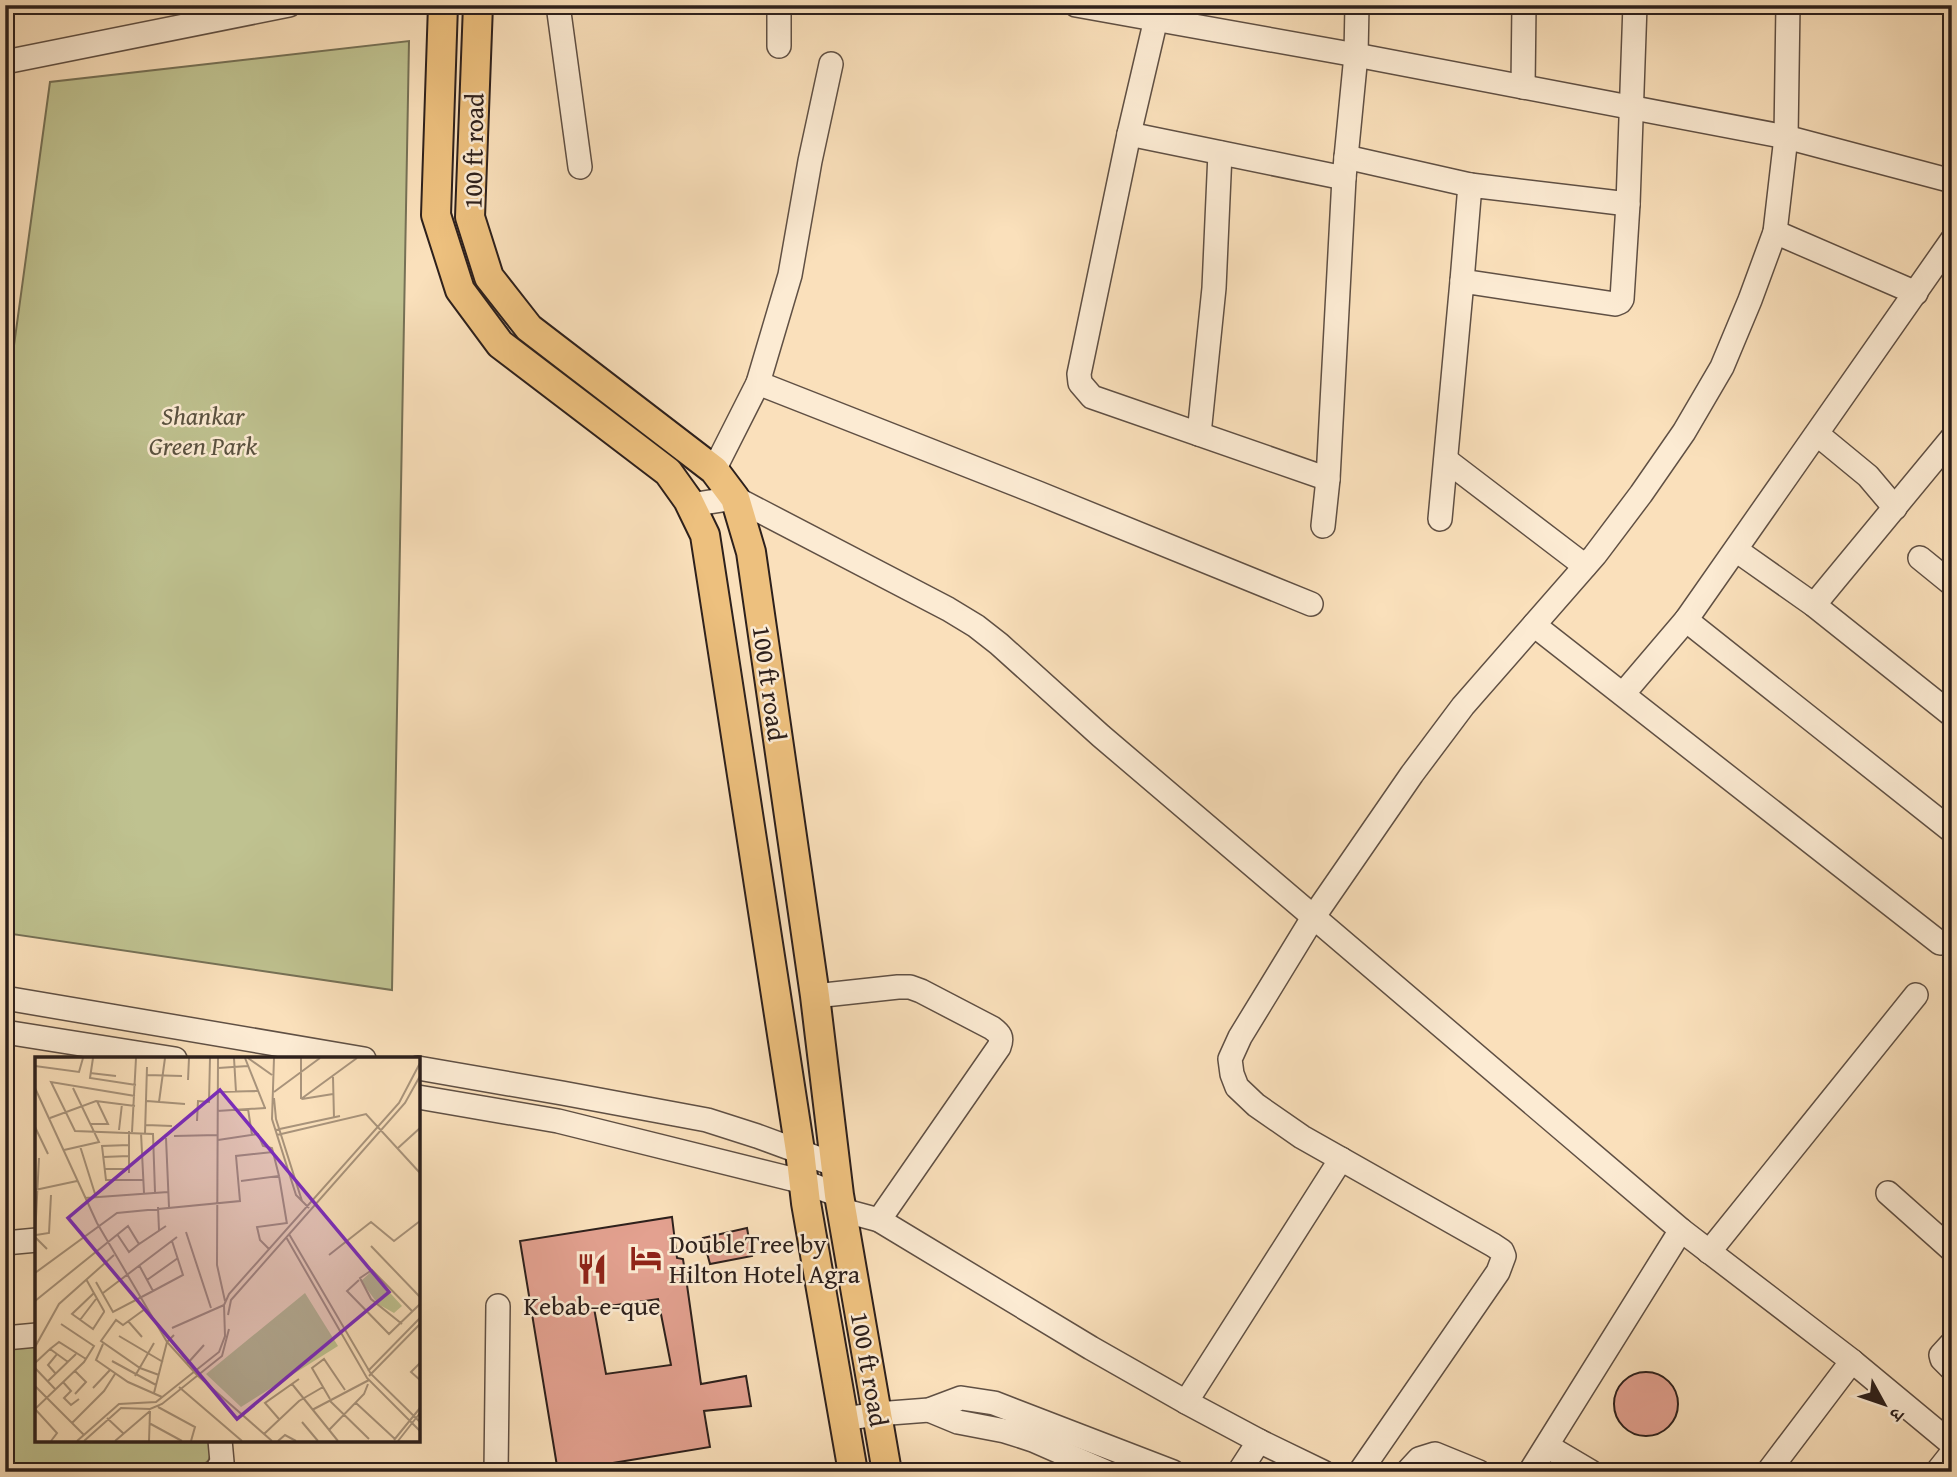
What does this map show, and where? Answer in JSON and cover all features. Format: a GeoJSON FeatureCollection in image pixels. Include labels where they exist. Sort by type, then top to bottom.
{"type":"FeatureCollection","features":[{"type":"Feature","properties":{"kind":"main road","name":"100 ft road"},"geometry":{"type":"LineString","coordinates":[[443,5],[436,215],[460,290],[500,344],[668,472],[690,505],[705,535],[806,1203],[853,1472]]}},
{"type":"Feature","properties":{"kind":"main road","name":"100 ft road"},"geometry":{"type":"LineString","coordinates":[[478,5],[470,217],[489,277],[529,328],[714,470],[735,498],[751,552],[816,996],[841,1202],[887,1472]]}},
{"type":"Feature","properties":{"kind":"street"},"geometry":{"type":"LineString","coordinates":[[5,62],[289,5]]}},
{"type":"Feature","properties":{"kind":"street"},"geometry":{"type":"LineString","coordinates":[[558,5],[580,167]]}},
{"type":"Feature","properties":{"kind":"street"},"geometry":{"type":"LineString","coordinates":[[779,5],[779,46]]}},
{"type":"Feature","properties":{"kind":"street"},"geometry":{"type":"LineString","coordinates":[[1076,5],[1158,13],[1356,55],[1786,137],[1952,181]]}},
{"type":"Feature","properties":{"kind":"street"},"geometry":{"type":"LineString","coordinates":[[1323,526],[1328,479],[1345,168],[1356,55],[1357,5]]}},
{"type":"Feature","properties":{"kind":"street"},"geometry":{"type":"LineString","coordinates":[[1523,87],[1524,5]]}},
{"type":"Feature","properties":{"kind":"street"},"geometry":{"type":"LineString","coordinates":[[1462,281],[1618,304],[1622,299],[1635,5]]}},
{"type":"Feature","properties":{"kind":"street"},"geometry":{"type":"LineString","coordinates":[[1360,1472],[1498,1272],[1504,1256],[1502,1251],[1493,1245],[1302,1137],[1256,1105],[1237,1087],[1230,1059],[1240,1037],[1314,916],[1412,774],[1463,706],[1585,566],[1641,494],[1684,432],[1722,367],[1775,232],[1786,137],[1788,5]]}},
{"type":"Feature","properties":{"kind":"street"},"geometry":{"type":"LineString","coordinates":[[1158,13],[1129,134],[1079,373],[1080,383],[1093,397],[1328,479]]}},
{"type":"Feature","properties":{"kind":"street"},"geometry":{"type":"LineString","coordinates":[[714,470],[758,383],[790,275],[810,161],[831,64]]}},
{"type":"Feature","properties":{"kind":"street"},"geometry":{"type":"LineString","coordinates":[[1129,134],[1220,153],[1628,204]]}},
{"type":"Feature","properties":{"kind":"street"},"geometry":{"type":"LineString","coordinates":[[1199,434],[1214,288],[1220,153]]}},
{"type":"Feature","properties":{"kind":"street"},"geometry":{"type":"LineString","coordinates":[[1440,519],[1470,185]]}},
{"type":"Feature","properties":{"kind":"street"},"geometry":{"type":"LineString","coordinates":[[1775,232],[1916,293]]}},
{"type":"Feature","properties":{"kind":"street"},"geometry":{"type":"LineString","coordinates":[[1623,694],[1686,620],[1916,293],[1948,255]]}},
{"type":"Feature","properties":{"kind":"street"},"geometry":{"type":"LineString","coordinates":[[758,383],[1311,604]]}},
{"type":"Feature","properties":{"kind":"street"},"geometry":{"type":"LineString","coordinates":[[1817,434],[1868,476],[1895,508]]}},
{"type":"Feature","properties":{"kind":"street"},"geometry":{"type":"LineString","coordinates":[[1814,606],[1952,438]]}},
{"type":"Feature","properties":{"kind":"street"},"geometry":{"type":"LineString","coordinates":[[1446,460],[1585,566]]}},
{"type":"Feature","properties":{"kind":"street"},"geometry":{"type":"LineString","coordinates":[[690,505],[735,498],[976,626],[1101,736],[1681,1230],[1852,1361],[1952,1444]]}},
{"type":"Feature","properties":{"kind":"street"},"geometry":{"type":"LineString","coordinates":[[1736,550],[1814,606],[1952,715]]}},
{"type":"Feature","properties":{"kind":"street"},"geometry":{"type":"LineString","coordinates":[[1920,558],[1950,578]]}},
{"type":"Feature","properties":{"kind":"street"},"geometry":{"type":"LineString","coordinates":[[1686,620],[1952,831]]}},
{"type":"Feature","properties":{"kind":"street"},"geometry":{"type":"LineString","coordinates":[[1534,625],[1940,943]]}},
{"type":"Feature","properties":{"kind":"street"},"geometry":{"type":"LineString","coordinates":[[816,996],[910,987],[992,1028],[1000,1034],[1002,1040],[879,1220]]}},
{"type":"Feature","properties":{"kind":"street"},"geometry":{"type":"LineString","coordinates":[[1709,1251],[1916,995]]}},
{"type":"Feature","properties":{"kind":"street"},"geometry":{"type":"LineString","coordinates":[[5,998],[352,1057]]}},
{"type":"Feature","properties":{"kind":"street"},"geometry":{"type":"LineString","coordinates":[[5,1032],[162,1057]]}},
{"type":"Feature","properties":{"kind":"street"},"geometry":{"type":"LineString","coordinates":[[420,1068],[706,1121],[836,1165]]}},
{"type":"Feature","properties":{"kind":"street"},"geometry":{"type":"LineString","coordinates":[[420,1097],[558,1121],[804,1182],[879,1220],[1186,1402],[1323,1472]]}},
{"type":"Feature","properties":{"kind":"street"},"geometry":{"type":"LineString","coordinates":[[1186,1402],[1341,1159]]}},
{"type":"Feature","properties":{"kind":"street"},"geometry":{"type":"LineString","coordinates":[[1888,1193],[1952,1250]]}},
{"type":"Feature","properties":{"kind":"street"},"geometry":{"type":"LineString","coordinates":[[1530,1472],[1681,1230]]}},
{"type":"Feature","properties":{"kind":"street"},"geometry":{"type":"LineString","coordinates":[[5,1243],[35,1240]]}},
{"type":"Feature","properties":{"kind":"street"},"geometry":{"type":"LineString","coordinates":[[496,1472],[498,1306]]}},
{"type":"Feature","properties":{"kind":"street"},"geometry":{"type":"LineString","coordinates":[[5,1338],[35,1335]]}},
{"type":"Feature","properties":{"kind":"street"},"geometry":{"type":"LineString","coordinates":[[1952,1343],[1941,1355],[1952,1369]]}},
{"type":"Feature","properties":{"kind":"street"},"geometry":{"type":"LineString","coordinates":[[1768,1472],[1852,1361]]}},
{"type":"Feature","properties":{"kind":"street"},"geometry":{"type":"LineString","coordinates":[[845,1419],[929,1410],[961,1398],[994,1403],[1173,1472]]}},
{"type":"Feature","properties":{"kind":"street"},"geometry":{"type":"LineString","coordinates":[[929,1410],[958,1422],[1006,1431],[1033,1440],[1106,1472]]}},
{"type":"Feature","properties":{"kind":"street"},"geometry":{"type":"LineString","coordinates":[[1239,1472],[1259,1441]]}},
{"type":"Feature","properties":{"kind":"street"},"geometry":{"type":"LineString","coordinates":[[216,1472],[222,1462],[220,1442]]}},
{"type":"Feature","properties":{"kind":"street"},"geometry":{"type":"LineString","coordinates":[[1547,1446],[1591,1472]]}},
{"type":"Feature","properties":{"kind":"street"},"geometry":{"type":"LineString","coordinates":[[1937,1472],[1952,1453]]}},
{"type":"Feature","properties":{"kind":"street"},"geometry":{"type":"LineString","coordinates":[[1408,1472],[1419,1459],[1435,1454],[1479,1472]]}},
{"type":"Feature","properties":{"kind":"green space","name":"Shankar Green Park"},"geometry":{"type":"Polygon","coordinates":[[[409,41],[392,990],[5,933],[5,411],[50,82],[409,41]]]}},
{"type":"Feature","properties":{"kind":"green space"},"geometry":{"type":"Polygon","coordinates":[[[35,1346],[35,1442],[213,1442],[209,1460],[191,1467],[84,1472],[5,1472],[5,1348],[35,1346]]]}},
{"type":"Feature","properties":{"kind":"building","name":"DoubleTree by Hilton Hotel Agra"},"geometry":{"type":"Polygon","coordinates":[[[672,1217],[677,1258],[683,1259],[701,1384],[746,1376],[751,1406],[704,1411],[710,1447],[558,1472],[520,1241],[672,1217]],[[658,1299],[594,1308],[606,1374],[671,1365],[658,1299]]]}},
{"type":"Feature","properties":{"kind":"building"},"geometry":{"type":"Polygon","coordinates":[[[747,1228],[752,1256],[710,1264],[703,1238],[747,1228]]]}},
{"type":"Feature","properties":{"kind":"building"},"geometry":{"type":"Polygon","coordinates":[[[1646,1372],[1664,1378],[1672,1386],[1678,1404],[1672,1422],[1664,1430],[1646,1436],[1628,1430],[1620,1422],[1614,1404],[1620,1386],[1628,1378],[1646,1372]]]}},
{"type":"Feature","properties":{"kind":"place","name":"DoubleTree by Hilton Hotel Agra"},"geometry":{"type":"Point","coordinates":[646,1258]}},
{"type":"Feature","properties":{"kind":"place","name":"Kebab-e-que"},"geometry":{"type":"Point","coordinates":[592,1269]}}]}
